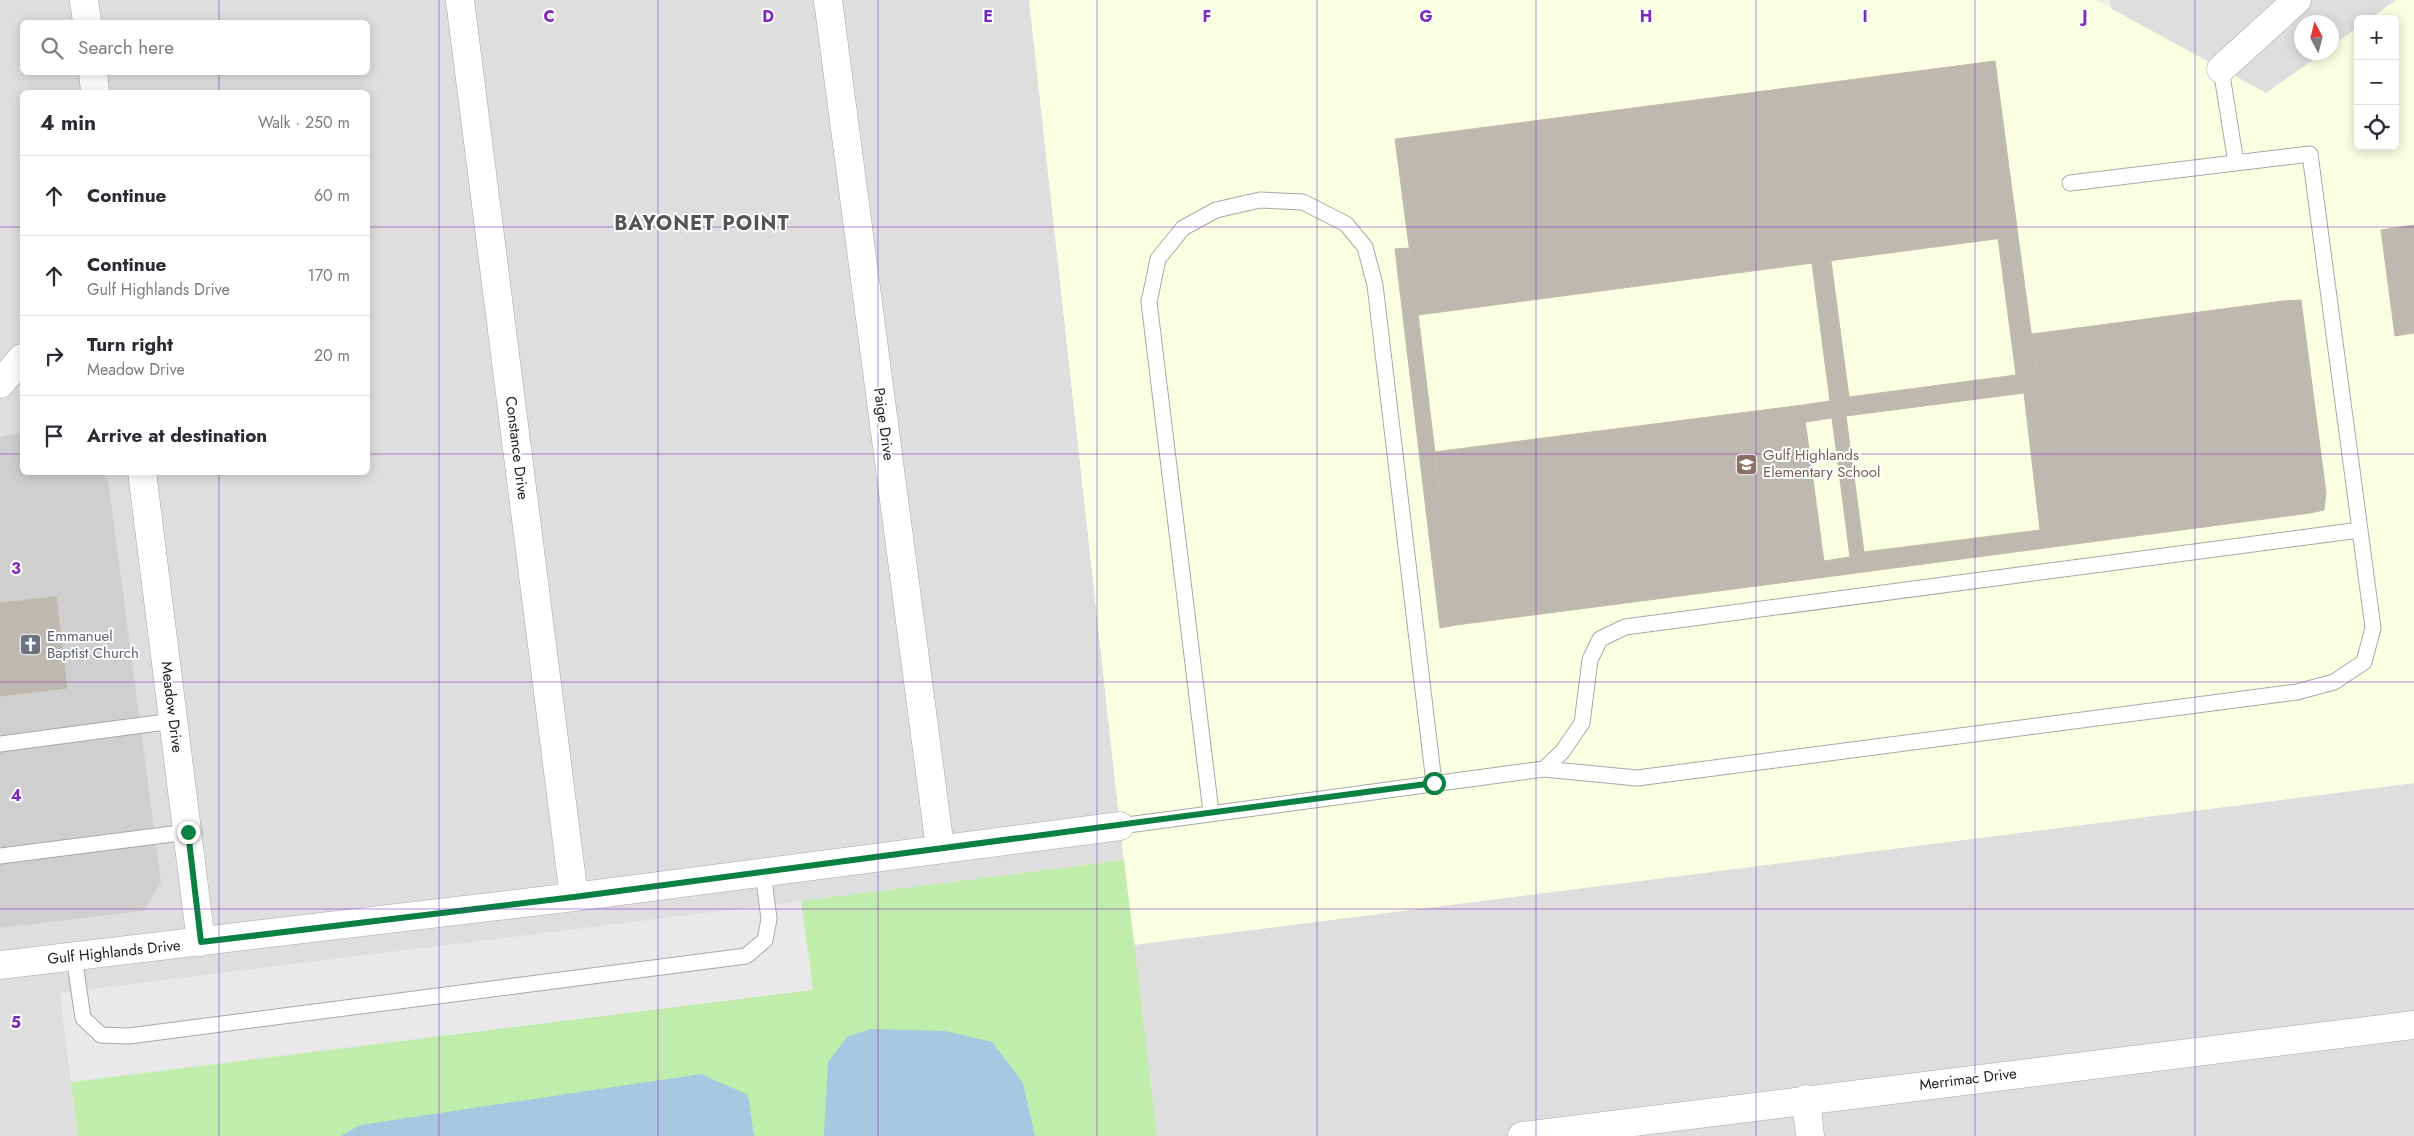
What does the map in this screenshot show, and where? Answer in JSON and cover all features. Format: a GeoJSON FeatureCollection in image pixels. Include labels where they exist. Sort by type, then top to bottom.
{"type":"FeatureCollection","features":[{"type":"Feature","properties":{"kind":"street"},"geometry":{"type":"LineString","coordinates":[[84,0],[87,20]]}},
{"type":"Feature","properties":{"kind":"street","name":"Constance Drive"},"geometry":{"type":"LineString","coordinates":[[460,0],[574,897]]}},
{"type":"Feature","properties":{"kind":"street","name":"Paige Drive"},"geometry":{"type":"LineString","coordinates":[[828,0],[940,848]]}},
{"type":"Feature","properties":{"kind":"street"},"geometry":{"type":"LineString","coordinates":[[2221,69],[2297,0]]}},
{"type":"Feature","properties":{"kind":"street"},"geometry":{"type":"LineString","coordinates":[[93,75],[95,90]]}},
{"type":"Feature","properties":{"kind":"street"},"geometry":{"type":"LineString","coordinates":[[0,384],[20,360]]}},
{"type":"Feature","properties":{"kind":"street","name":"Meadow Drive"},"geometry":{"type":"LineString","coordinates":[[142,475],[201,942]]}},
{"type":"Feature","properties":{"kind":"street","name":"Gulf Highlands Drive"},"geometry":{"type":"LineString","coordinates":[[0,965],[574,897],[1120,826]]}},
{"type":"Feature","properties":{"kind":"street","name":"Merrimac Drive"},"geometry":{"type":"LineString","coordinates":[[1522,1136],[1806,1099],[2414,1025]]}},
{"type":"Feature","properties":{"kind":"street"},"geometry":{"type":"LineString","coordinates":[[1806,1099],[1810,1136]]}},
{"type":"Feature","properties":{"kind":"lane"},"geometry":{"type":"LineString","coordinates":[[2221,69],[2236,163]]}},
{"type":"Feature","properties":{"kind":"lane"},"geometry":{"type":"LineString","coordinates":[[1120,826],[1211,812],[1544,768],[1637,778],[2297,692],[2334,682],[2364,662],[2373,628],[2371,608],[2310,154],[2070,183]]}},
{"type":"Feature","properties":{"kind":"lane"},"geometry":{"type":"LineString","coordinates":[[1211,812],[1149,302],[1158,259],[1183,228],[1216,210],[1260,200],[1303,202],[1346,224],[1365,247],[1375,285],[1434,783]]}},
{"type":"Feature","properties":{"kind":"lane"},"geometry":{"type":"LineString","coordinates":[[1544,768],[1562,752],[1582,723],[1590,660],[1600,638],[1625,627],[2360,530]]}},
{"type":"Feature","properties":{"kind":"lane"},"geometry":{"type":"LineString","coordinates":[[0,744],[173,721]]}},
{"type":"Feature","properties":{"kind":"lane"},"geometry":{"type":"LineString","coordinates":[[0,856],[188,832]]}},
{"type":"Feature","properties":{"kind":"lane"},"geometry":{"type":"LineString","coordinates":[[74,956],[83,1018],[101,1035],[129,1036],[746,956],[764,940],[769,919],[763,872]]}},
{"type":"Feature","properties":{"kind":"shaded area"},"geometry":{"type":"Polygon","coordinates":[[[0,0],[1029,0],[1124,860],[802,901],[813,989],[71,1082],[78,1136],[0,1136],[0,928],[144,911],[108,480],[104,475],[370,475],[370,90],[20,90],[20,432],[0,437],[0,0]]]}},
{"type":"Feature","properties":{"kind":"shaded area","name":"Gulf Highlands Elementary School"},"geometry":{"type":"Polygon","coordinates":[[[1029,0],[2095,0],[2266,93],[2313,60],[2339,60],[2339,41],[2354,30],[2354,150],[2399,150],[2399,15],[2375,15],[2396,0],[2414,0],[2414,783],[1133,945],[1029,0]]]}},
{"type":"Feature","properties":{"kind":"shaded area"},"geometry":{"type":"Polygon","coordinates":[[[2109,0],[2396,0],[2375,15],[2354,15],[2354,30],[2339,41],[2339,15],[2294,15],[2294,60],[2313,60],[2266,93],[2112,9],[2109,0]]]}},
{"type":"Feature","properties":{"kind":"shaded area"},"geometry":{"type":"Polygon","coordinates":[[[20,432],[20,475],[104,475],[108,480],[161,882],[144,911],[0,928],[0,437],[20,432]]]}},
{"type":"Feature","properties":{"kind":"shaded area"},"geometry":{"type":"Polygon","coordinates":[[[2414,783],[2414,1136],[1157,1136],[1133,945],[2414,783]]]}},
{"type":"Feature","properties":{"kind":"shaded area"},"geometry":{"type":"Polygon","coordinates":[[[801,901],[813,989],[71,1082],[60,993],[801,901]]]}},
{"type":"Feature","properties":{"kind":"green space"},"geometry":{"type":"Polygon","coordinates":[[[1124,860],[1157,1136],[78,1136],[71,1082],[812,990],[801,901],[1124,860]]]}},
{"type":"Feature","properties":{"kind":"water"},"geometry":{"type":"Polygon","coordinates":[[[870,1029],[945,1031],[992,1042],[1023,1083],[1035,1136],[824,1136],[828,1062],[847,1037],[870,1029]]]}},
{"type":"Feature","properties":{"kind":"water"},"geometry":{"type":"Polygon","coordinates":[[[701,1074],[748,1095],[754,1136],[341,1136],[360,1125],[701,1074]]]}},
{"type":"Feature","properties":{"kind":"building"},"geometry":{"type":"Polygon","coordinates":[[[1995,61],[2018,236],[1418,315],[1395,139],[1995,61]]]}},
{"type":"Feature","properties":{"kind":"building"},"geometry":{"type":"Polygon","coordinates":[[[2414,225],[2414,333],[2395,336],[2381,230],[2414,225]]]}},
{"type":"Feature","properties":{"kind":"building"},"geometry":{"type":"Polygon","coordinates":[[[2018,236],[2060,546],[1826,577],[1824,561],[1850,557],[1832,418],[1805,422],[1803,405],[1830,401],[1812,263],[1831,261],[1849,397],[2016,375],[1998,238],[2018,236]],[[2024,393],[1846,416],[1864,552],[2040,530],[2024,393]]]}},
{"type":"Feature","properties":{"kind":"building"},"geometry":{"type":"Polygon","coordinates":[[[1410,248],[1456,625],[1440,628],[1395,249],[1410,248]]]}},
{"type":"Feature","properties":{"kind":"building"},"geometry":{"type":"Polygon","coordinates":[[[2301,300],[2326,493],[2324,510],[2310,513],[2283,301],[2301,300]]]}},
{"type":"Feature","properties":{"kind":"building"},"geometry":{"type":"Polygon","coordinates":[[[2283,301],[2310,513],[2060,546],[2032,334],[2283,301]]]}},
{"type":"Feature","properties":{"kind":"building"},"geometry":{"type":"Polygon","coordinates":[[[1803,405],[1826,577],[1456,625],[1434,452],[1803,405]]]}},
{"type":"Feature","properties":{"kind":"building","name":"Emmanuel Baptist Church"},"geometry":{"type":"Polygon","coordinates":[[[56,597],[67,688],[0,696],[0,603],[56,597]]]}},
{"type":"Feature","properties":{"kind":"place","name":"Gulf Highlands Elementary School"},"geometry":{"type":"Point","coordinates":[1747,464]}},
{"type":"Feature","properties":{"kind":"place","name":"Emmanuel Baptist Church"},"geometry":{"type":"Point","coordinates":[31,645]}},
{"type":"Feature","properties":{"kind":"district","name":"BAYONET POINT"},"geometry":{"type":"Point","coordinates":[702,223]}},
{"type":"Feature","properties":{"kind":"route"},"geometry":{"type":"LineString","coordinates":[[188,832],[201,942],[574,897],[1434,783]]}}]}
